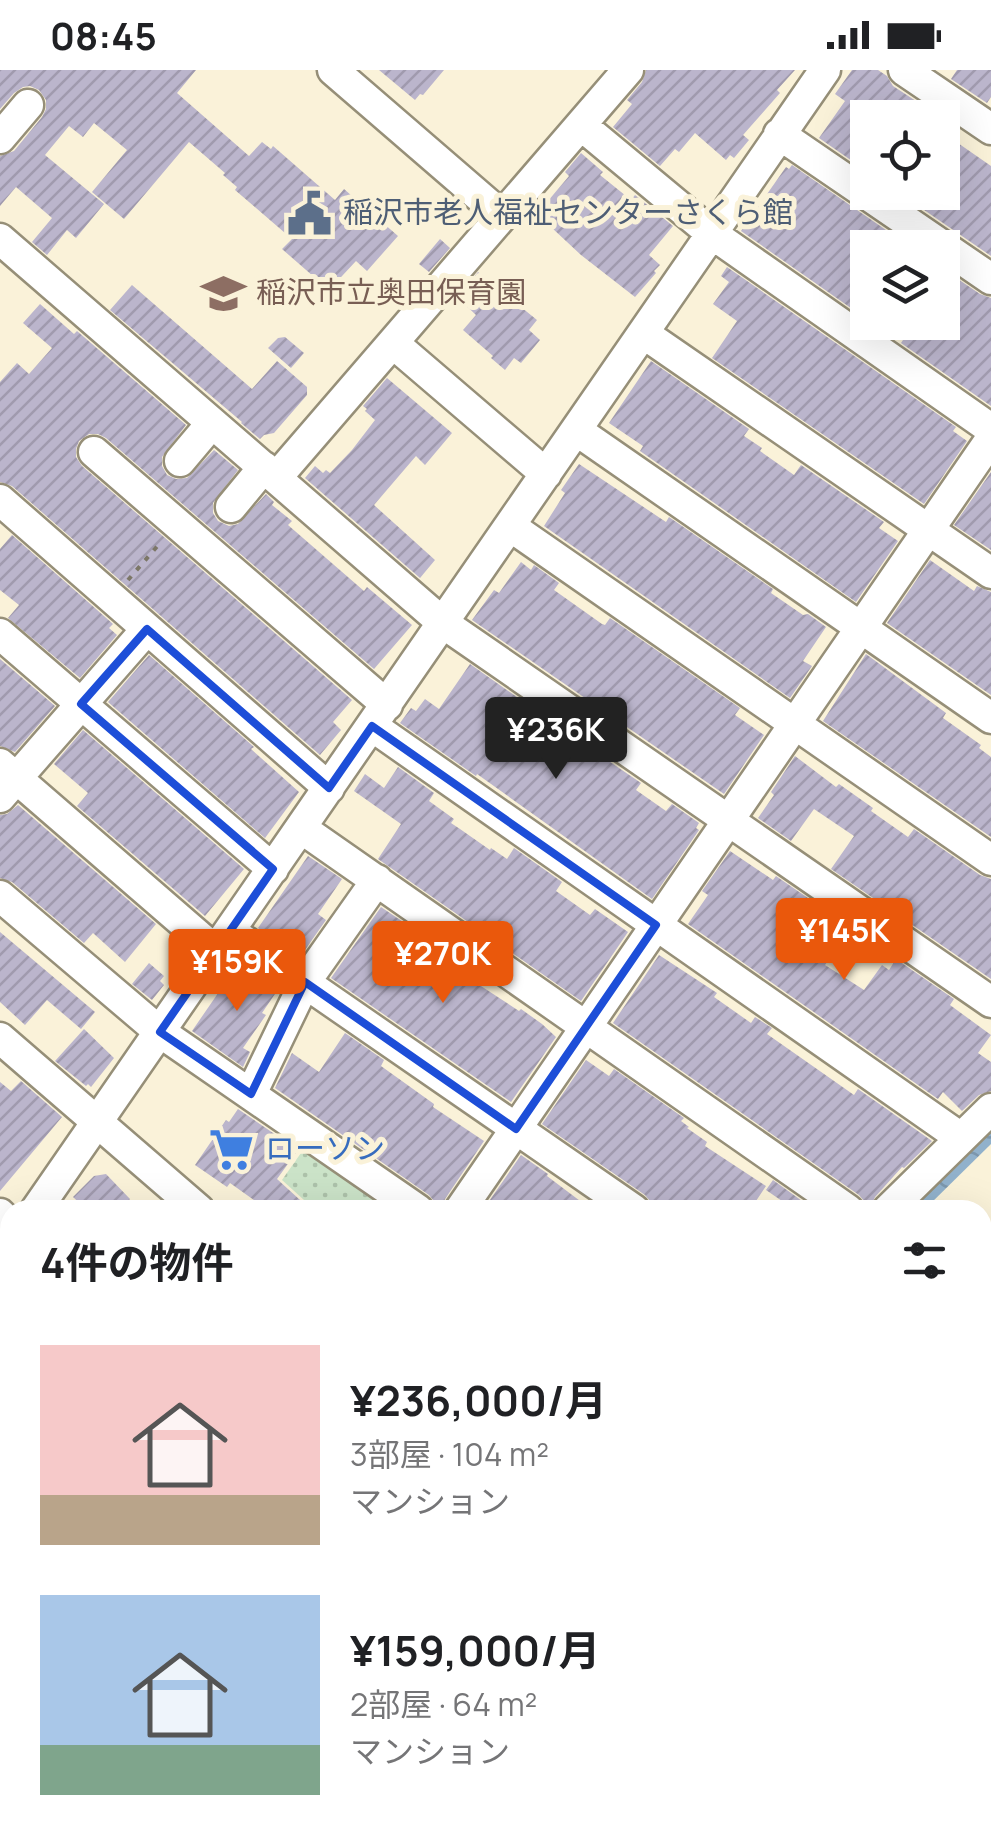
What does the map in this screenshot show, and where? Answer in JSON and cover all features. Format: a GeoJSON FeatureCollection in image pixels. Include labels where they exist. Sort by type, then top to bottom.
{"type":"FeatureCollection","features":[{"type":"Feature","properties":{"kind":"street"},"geometry":{"type":"LineString","coordinates":[[332,70],[502,216]]}},
{"type":"Feature","properties":{"kind":"street"},"geometry":{"type":"LineString","coordinates":[[231,507],[270,473],[393,343],[628,70]]}},
{"type":"Feature","properties":{"kind":"street"},"geometry":{"type":"LineString","coordinates":[[43,1200],[824,70]]}},
{"type":"Feature","properties":{"kind":"street"},"geometry":{"type":"LineString","coordinates":[[904,70],[991,130]]}},
{"type":"Feature","properties":{"kind":"street"},"geometry":{"type":"LineString","coordinates":[[0,138],[27,104]]}},
{"type":"Feature","properties":{"kind":"street"},"geometry":{"type":"LineString","coordinates":[[580,125],[711,233],[991,428]]}},
{"type":"Feature","properties":{"kind":"street"},"geometry":{"type":"LineString","coordinates":[[779,134],[991,279]]}},
{"type":"Feature","properties":{"kind":"street"},"geometry":{"type":"LineString","coordinates":[[0,239],[443,623],[991,1002]]}},
{"type":"Feature","properties":{"kind":"street"},"geometry":{"type":"LineString","coordinates":[[642,333],[991,573]]}},
{"type":"Feature","properties":{"kind":"street"},"geometry":{"type":"LineString","coordinates":[[393,343],[546,474]]}},
{"type":"Feature","properties":{"kind":"street"},"geometry":{"type":"LineString","coordinates":[[180,462],[212,422]]}},
{"type":"Feature","properties":{"kind":"street"},"geometry":{"type":"LineString","coordinates":[[576,430],[991,718]]}},
{"type":"Feature","properties":{"kind":"street"},"geometry":{"type":"LineString","coordinates":[[467,1200],[991,439]]}},
{"type":"Feature","properties":{"kind":"street"},"geometry":{"type":"LineString","coordinates":[[94,452],[177,524],[379,715],[656,925],[961,1138]]}},
{"type":"Feature","properties":{"kind":"street"},"geometry":{"type":"LineString","coordinates":[[6,516],[112,598],[329,788]]}},
{"type":"Feature","properties":{"kind":"street"},"geometry":{"type":"LineString","coordinates":[[510,526],[991,860]]}},
{"type":"Feature","properties":{"kind":"street"},"geometry":{"type":"LineString","coordinates":[[148,629],[82,704],[5,780],[223,941],[304,982],[620,1200]]}},
{"type":"Feature","properties":{"kind":"street"},"geometry":{"type":"LineString","coordinates":[[0,634],[273,868]]}},
{"type":"Feature","properties":{"kind":"street"},"geometry":{"type":"LineString","coordinates":[[301,828],[834,1200]]}},
{"type":"Feature","properties":{"kind":"street"},"geometry":{"type":"LineString","coordinates":[[251,1094],[304,982],[377,880]]}},
{"type":"Feature","properties":{"kind":"street"},"geometry":{"type":"LineString","coordinates":[[0,896],[160,1032],[404,1200]]}},
{"type":"Feature","properties":{"kind":"street"},"geometry":{"type":"LineString","coordinates":[[0,1038],[188,1200]]}},
{"type":"Feature","properties":{"kind":"street"},"geometry":{"type":"LineString","coordinates":[[898,1200],[991,1110]]}},
{"type":"Feature","properties":{"kind":"path"},"geometry":{"type":"LineString","coordinates":[[112,598],[177,524]]}},
{"type":"Feature","properties":{"kind":"highlighted area"},"geometry":{"type":"Polygon","coordinates":[[[147,629],[329,788],[372,726],[656,925],[516,1129],[305,982],[251,1094],[160,1032],[273,869],[81,704],[147,629]]]}},
{"type":"Feature","properties":{"kind":"green space"},"geometry":{"type":"Polygon","coordinates":[[[308,1143],[389,1200],[304,1200],[282,1180],[308,1143]]]}},
{"type":"Feature","properties":{"kind":"water"},"geometry":{"type":"Polygon","coordinates":[[[991,1127],[991,1144],[934,1200],[917,1200],[991,1127]]]}},
{"type":"Feature","properties":{"kind":"building"},"geometry":{"type":"Polygon","coordinates":[[[0,70],[196,70],[177,93],[249,156],[262,142],[271,149],[273,146],[335,200],[344,189],[398,236],[367,271],[356,261],[329,290],[282,249],[292,239],[235,190],[237,187],[225,173],[189,142],[124,219],[92,192],[127,150],[94,123],[83,137],[69,126],[45,155],[104,204],[76,238],[67,230],[47,255],[32,242],[52,218],[16,187],[0,206],[0,156],[14,151],[42,117],[46,100],[39,90],[23,87],[0,109],[0,70]]]}},
{"type":"Feature","properties":{"kind":"building"},"geometry":{"type":"Polygon","coordinates":[[[379,70],[444,70],[415,100],[379,70]]]}},
{"type":"Feature","properties":{"kind":"building"},"geometry":{"type":"Polygon","coordinates":[[[646,70],[795,70],[743,135],[749,140],[734,158],[730,155],[726,160],[695,133],[660,166],[613,127],[632,104],[627,100],[642,82],[646,70]]]}},
{"type":"Feature","properties":{"kind":"building"},"geometry":{"type":"Polygon","coordinates":[[[852,70],[878,70],[914,100],[850,100],[850,160],[819,138],[845,101],[835,94],[852,70]]]}},
{"type":"Feature","properties":{"kind":"building"},"geometry":{"type":"Polygon","coordinates":[[[957,70],[991,70],[991,97],[987,103],[951,79],[957,70]]]}},
{"type":"Feature","properties":{"kind":"building"},"geometry":{"type":"Polygon","coordinates":[[[960,144],[991,166],[991,256],[960,235],[960,230],[953,230],[924,210],[960,210],[960,144]]]}},
{"type":"Feature","properties":{"kind":"building"},"geometry":{"type":"Polygon","coordinates":[[[581,153],[603,172],[600,175],[631,200],[635,195],[673,226],[649,255],[660,265],[635,297],[537,214],[569,176],[565,172],[581,153]]]}},
{"type":"Feature","properties":{"kind":"building"},"geometry":{"type":"Polygon","coordinates":[[[792,165],[850,205],[850,210],[857,210],[886,230],[850,230],[850,307],[741,231],[786,167],[792,165]]]}},
{"type":"Feature","properties":{"kind":"building"},"geometry":{"type":"Polygon","coordinates":[[[440,239],[450,248],[429,272],[419,264],[440,239]]]}},
{"type":"Feature","properties":{"kind":"building"},"geometry":{"type":"Polygon","coordinates":[[[727,267],[956,427],[953,431],[967,441],[924,504],[712,358],[737,321],[713,304],[729,282],[721,276],[727,267]]]}},
{"type":"Feature","properties":{"kind":"building"},"geometry":{"type":"Polygon","coordinates":[[[478,272],[537,320],[529,330],[540,340],[521,363],[514,358],[505,370],[463,330],[476,315],[457,297],[478,272]]]}},
{"type":"Feature","properties":{"kind":"building"},"geometry":{"type":"Polygon","coordinates":[[[960,280],[991,298],[991,406],[901,343],[960,340],[960,280]]]}},
{"type":"Feature","properties":{"kind":"building"},"geometry":{"type":"Polygon","coordinates":[[[132,285],[252,389],[277,361],[307,387],[307,395],[274,433],[260,439],[110,310],[132,285]]]}},
{"type":"Feature","properties":{"kind":"building"},"geometry":{"type":"Polygon","coordinates":[[[40,304],[186,425],[162,457],[167,475],[187,478],[214,450],[238,470],[213,503],[218,521],[229,526],[238,524],[266,494],[274,502],[272,505],[292,521],[288,525],[364,591],[367,587],[412,625],[374,669],[106,438],[89,434],[79,441],[76,457],[82,466],[352,700],[333,722],[341,730],[320,755],[12,486],[0,482],[0,382],[17,363],[29,374],[52,348],[23,323],[40,304]]]}},
{"type":"Feature","properties":{"kind":"building"},"geometry":{"type":"Polygon","coordinates":[[[285,337],[304,353],[291,368],[268,348],[285,337]]]}},
{"type":"Feature","properties":{"kind":"building"},"geometry":{"type":"Polygon","coordinates":[[[651,361],[749,429],[744,436],[794,475],[801,465],[884,522],[879,528],[898,541],[856,602],[640,451],[643,446],[609,423],[651,361]]]}},
{"type":"Feature","properties":{"kind":"building"},"geometry":{"type":"Polygon","coordinates":[[[387,378],[452,433],[425,465],[416,456],[374,505],[435,560],[420,578],[305,478],[315,466],[330,473],[352,450],[375,420],[363,406],[387,378]]]}},
{"type":"Feature","properties":{"kind":"building"},"geometry":{"type":"Polygon","coordinates":[[[579,464],[666,522],[669,517],[773,589],[771,593],[826,627],[803,661],[812,666],[790,698],[544,526],[579,464]]]}},
{"type":"Feature","properties":{"kind":"building"},"geometry":{"type":"Polygon","coordinates":[[[991,472],[991,550],[954,525],[991,472]]]}},
{"type":"Feature","properties":{"kind":"building"},"geometry":{"type":"Polygon","coordinates":[[[12,535],[113,624],[109,628],[117,635],[80,678],[8,618],[19,605],[0,590],[0,549],[12,535]]]}},
{"type":"Feature","properties":{"kind":"building"},"geometry":{"type":"Polygon","coordinates":[[[930,560],[974,591],[977,586],[991,592],[991,695],[887,623],[930,560]]]}},
{"type":"Feature","properties":{"kind":"building"},"geometry":{"type":"Polygon","coordinates":[[[521,562],[531,570],[534,565],[559,583],[554,590],[602,624],[610,618],[740,708],[735,715],[764,735],[724,794],[472,620],[494,590],[499,593],[521,562]]]}},
{"type":"Feature","properties":{"kind":"building"},"geometry":{"type":"Polygon","coordinates":[[[866,654],[946,713],[943,718],[981,745],[979,748],[991,757],[991,837],[823,721],[866,654]]]}},
{"type":"Feature","properties":{"kind":"building"},"geometry":{"type":"Polygon","coordinates":[[[149,655],[299,792],[265,838],[108,702],[149,655]]]}},
{"type":"Feature","properties":{"kind":"building"},"geometry":{"type":"Polygon","coordinates":[[[0,659],[55,706],[15,752],[0,746],[0,659]]]}},
{"type":"Feature","properties":{"kind":"building"},"geometry":{"type":"Polygon","coordinates":[[[470,664],[521,700],[511,714],[555,744],[557,741],[571,750],[573,747],[592,761],[597,753],[641,783],[636,790],[666,811],[672,804],[699,823],[699,830],[652,899],[400,723],[411,708],[416,711],[425,699],[439,709],[470,664]]]}},
{"type":"Feature","properties":{"kind":"building"},"geometry":{"type":"Polygon","coordinates":[[[83,730],[244,869],[205,916],[77,806],[88,793],[54,764],[83,730]]]}},
{"type":"Feature","properties":{"kind":"building"},"geometry":{"type":"Polygon","coordinates":[[[795,756],[836,787],[839,784],[873,808],[871,811],[908,837],[914,829],[991,879],[991,979],[831,869],[854,836],[814,809],[791,841],[758,818],[795,756]]]}},
{"type":"Feature","properties":{"kind":"building"},"geometry":{"type":"Polygon","coordinates":[[[398,767],[434,793],[429,801],[454,819],[451,823],[507,859],[514,848],[562,882],[556,891],[590,915],[595,909],[628,932],[581,1001],[378,859],[401,824],[354,791],[365,774],[384,788],[398,767]]]}},
{"type":"Feature","properties":{"kind":"building"},"geometry":{"type":"Polygon","coordinates":[[[18,805],[156,924],[125,962],[93,933],[84,943],[12,882],[0,878],[0,815],[18,805]]]}},
{"type":"Feature","properties":{"kind":"building"},"geometry":{"type":"Polygon","coordinates":[[[730,851],[821,907],[817,914],[847,935],[825,965],[864,990],[882,965],[889,970],[896,959],[954,999],[950,1005],[991,1035],[978,1053],[991,1062],[991,1091],[979,1095],[962,1111],[943,1092],[938,1099],[688,924],[708,895],[702,891],[730,851]]]}},
{"type":"Feature","properties":{"kind":"building"},"geometry":{"type":"Polygon","coordinates":[[[308,856],[342,879],[318,914],[326,920],[300,957],[258,928],[308,856]]]}},
{"type":"Feature","properties":{"kind":"building"},"geometry":{"type":"Polygon","coordinates":[[[381,907],[418,932],[412,941],[521,1009],[556,1037],[511,1102],[331,978],[381,907]]]}},
{"type":"Feature","properties":{"kind":"building"},"geometry":{"type":"Polygon","coordinates":[[[0,932],[95,1012],[81,1029],[47,1000],[25,1025],[0,1002],[0,932]]]}},
{"type":"Feature","properties":{"kind":"building"},"geometry":{"type":"Polygon","coordinates":[[[659,955],[717,993],[714,997],[751,1023],[755,1017],[772,1028],[767,1034],[854,1095],[858,1089],[932,1141],[902,1167],[874,1200],[863,1200],[613,1023],[659,955]]]}},
{"type":"Feature","properties":{"kind":"building"},"geometry":{"type":"Polygon","coordinates":[[[149,963],[164,976],[160,981],[164,985],[152,1000],[132,984],[149,963]]]}},
{"type":"Feature","properties":{"kind":"building"},"geometry":{"type":"Polygon","coordinates":[[[244,963],[279,988],[243,1048],[250,1052],[243,1067],[192,1031],[244,963]]]}},
{"type":"Feature","properties":{"kind":"building"},"geometry":{"type":"Polygon","coordinates":[[[84,1029],[114,1058],[91,1087],[55,1061],[84,1029]]]}},
{"type":"Feature","properties":{"kind":"building"},"geometry":{"type":"Polygon","coordinates":[[[345,1033],[384,1060],[381,1066],[433,1107],[484,1141],[445,1200],[433,1200],[275,1088],[292,1053],[319,1072],[345,1033]]]}},
{"type":"Feature","properties":{"kind":"building"},"geometry":{"type":"Polygon","coordinates":[[[586,1060],[609,1076],[614,1069],[684,1118],[681,1121],[707,1142],[705,1146],[766,1186],[757,1200],[649,1200],[542,1124],[586,1060]]]}},
{"type":"Feature","properties":{"kind":"building"},"geometry":{"type":"Polygon","coordinates":[[[21,1081],[62,1117],[0,1191],[0,1082],[11,1091],[21,1081]]]}},
{"type":"Feature","properties":{"kind":"building"},"geometry":{"type":"Polygon","coordinates":[[[238,1109],[298,1150],[277,1179],[300,1200],[254,1200],[195,1165],[226,1120],[229,1122],[238,1109]]]}},
{"type":"Feature","properties":{"kind":"building"},"geometry":{"type":"Polygon","coordinates":[[[521,1155],[579,1200],[490,1200],[521,1155]]]}},
{"type":"Feature","properties":{"kind":"building"},"geometry":{"type":"Polygon","coordinates":[[[106,1174],[130,1199],[76,1200],[73,1197],[94,1176],[106,1174]]]}},
{"type":"Feature","properties":{"kind":"building"},"geometry":{"type":"Polygon","coordinates":[[[773,1180],[801,1200],[780,1200],[766,1190],[773,1180]]]}},
{"type":"Feature","properties":{"kind":"place","name":"稲沢市老人福祉センターさくら館"},"geometry":{"type":"Point","coordinates":[310,213]}},
{"type":"Feature","properties":{"kind":"place","name":"稲沢市立奥田保育園"},"geometry":{"type":"Point","coordinates":[223,293]}},
{"type":"Feature","properties":{"kind":"place","name":"ローソン"},"geometry":{"type":"Point","coordinates":[232,1149]}}]}
